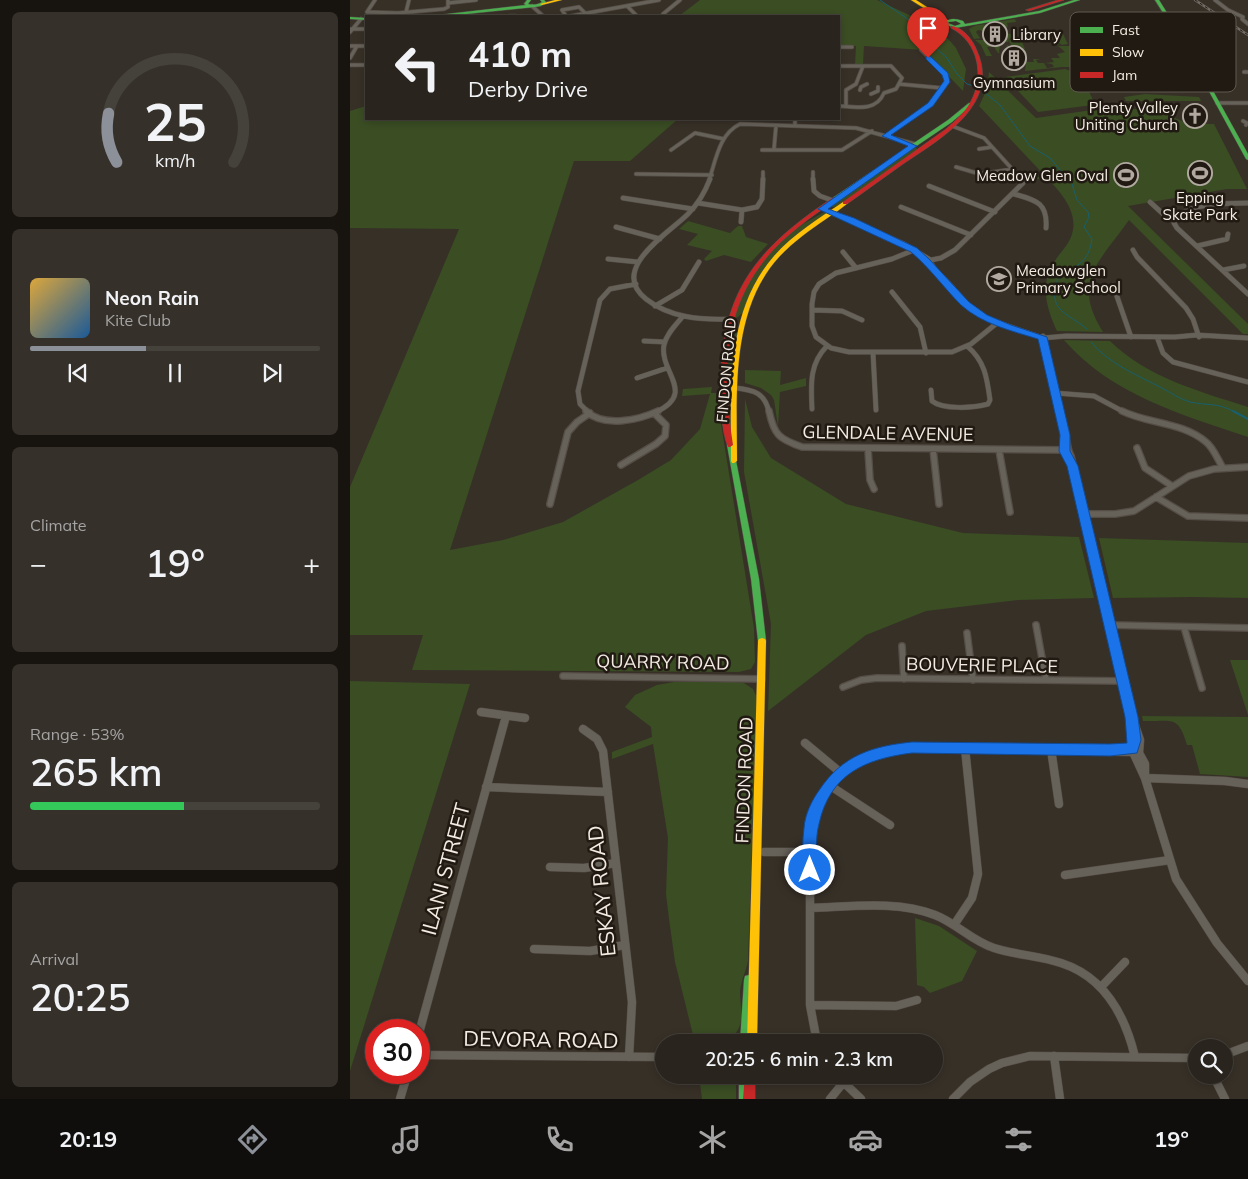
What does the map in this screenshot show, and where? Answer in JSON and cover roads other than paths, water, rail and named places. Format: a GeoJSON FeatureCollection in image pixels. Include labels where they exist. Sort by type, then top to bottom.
{"type":"FeatureCollection","features":[{"type":"Feature","properties":{"kind":"main road"},"geometry":{"type":"LineString","coordinates":[[542,6],[556,0]]}},
{"type":"Feature","properties":{"kind":"main road"},"geometry":{"type":"LineString","coordinates":[[456,15],[508,12],[529,3],[542,6],[560,0]]}},
{"type":"Feature","properties":{"kind":"main road"},"geometry":{"type":"LineString","coordinates":[[913,0],[955,23],[975,48],[981,66],[979,86],[971,104],[960,120],[957,118],[952,123]]}},
{"type":"Feature","properties":{"kind":"main road"},"geometry":{"type":"LineString","coordinates":[[955,23],[1022,11],[1062,0]]}},
{"type":"Feature","properties":{"kind":"main road"},"geometry":{"type":"LineString","coordinates":[[955,23],[1042,12],[1078,0]]}},
{"type":"Feature","properties":{"kind":"main road"},"geometry":{"type":"LineString","coordinates":[[1157,0],[1165,12]]}},
{"type":"Feature","properties":{"kind":"main road"},"geometry":{"type":"LineString","coordinates":[[1162,0],[1168,12]]}},
{"type":"Feature","properties":{"kind":"main road"},"geometry":{"type":"LineString","coordinates":[[1208,92],[1248,166]]}},
{"type":"Feature","properties":{"kind":"main road"},"geometry":{"type":"LineString","coordinates":[[1211,92],[1248,159]]}},
{"type":"Feature","properties":{"kind":"main road","name":"FINDON ROAD"},"geometry":{"type":"LineString","coordinates":[[752,1034],[762,678],[760,617],[726,436],[723,389],[730,320],[740,292],[760,262],[780,240],[828,210],[918,146],[938,137],[971,104]]}},
{"type":"Feature","properties":{"kind":"main road","name":"FINDON ROAD"},"geometry":{"type":"LineString","coordinates":[[734,473],[736,388],[742,321],[755,288],[775,258],[828,210],[834,201],[952,123]]}},
{"type":"Feature","properties":{"kind":"main road"},"geometry":{"type":"LineString","coordinates":[[730,320],[742,321]]}},
{"type":"Feature","properties":{"kind":"main road"},"geometry":{"type":"LineString","coordinates":[[723,389],[736,388]]}},
{"type":"Feature","properties":{"kind":"main road","name":"FINDON ROAD"},"geometry":{"type":"LineString","coordinates":[[746,1034],[754,941]]}},
{"type":"Feature","properties":{"kind":"main road"},"geometry":{"type":"LineString","coordinates":[[744,1084],[745,1099]]}},
{"type":"Feature","properties":{"kind":"main road"},"geometry":{"type":"LineString","coordinates":[[749,1099],[750,1084]]}},
{"type":"Feature","properties":{"kind":"street"},"geometry":{"type":"LineString","coordinates":[[351,30],[375,0]]}},
{"type":"Feature","properties":{"kind":"street"},"geometry":{"type":"LineString","coordinates":[[406,12],[409,0]]}},
{"type":"Feature","properties":{"kind":"street"},"geometry":{"type":"LineString","coordinates":[[386,15],[445,9],[448,7],[448,2],[476,0]]}},
{"type":"Feature","properties":{"kind":"street"},"geometry":{"type":"LineString","coordinates":[[565,15],[562,10],[579,7],[588,14],[659,0]]}},
{"type":"Feature","properties":{"kind":"street"},"geometry":{"type":"LineString","coordinates":[[663,14],[680,0]]}},
{"type":"Feature","properties":{"kind":"street"},"geometry":{"type":"LineString","coordinates":[[1216,0],[1225,0]]}},
{"type":"Feature","properties":{"kind":"street"},"geometry":{"type":"LineString","coordinates":[[1216,0],[1232,12]]}},
{"type":"Feature","properties":{"kind":"street"},"geometry":{"type":"LineString","coordinates":[[628,7],[636,15]]}},
{"type":"Feature","properties":{"kind":"street"},"geometry":{"type":"LineString","coordinates":[[1236,14],[1243,17],[1248,16]]}},
{"type":"Feature","properties":{"kind":"street"},"geometry":{"type":"LineString","coordinates":[[1243,17],[1242,19],[1248,24]]}},
{"type":"Feature","properties":{"kind":"street"},"geometry":{"type":"LineString","coordinates":[[351,30],[365,29]]}},
{"type":"Feature","properties":{"kind":"street"},"geometry":{"type":"LineString","coordinates":[[350,46],[365,46]]}},
{"type":"Feature","properties":{"kind":"street"},"geometry":{"type":"LineString","coordinates":[[350,58],[357,46]]}},
{"type":"Feature","properties":{"kind":"street"},"geometry":{"type":"LineString","coordinates":[[840,48],[852,47]]}},
{"type":"Feature","properties":{"kind":"street"},"geometry":{"type":"LineString","coordinates":[[886,136],[931,104],[948,80],[947,76],[921,50]]}},
{"type":"Feature","properties":{"kind":"street"},"geometry":{"type":"LineString","coordinates":[[350,65],[365,65]]}},
{"type":"Feature","properties":{"kind":"street"},"geometry":{"type":"LineString","coordinates":[[840,66],[893,67],[902,77],[896,89],[884,93]]}},
{"type":"Feature","properties":{"kind":"street"},"geometry":{"type":"LineString","coordinates":[[846,106],[846,90],[855,85],[863,66]]}},
{"type":"Feature","properties":{"kind":"street"},"geometry":{"type":"LineString","coordinates":[[855,85],[860,88],[867,84]]}},
{"type":"Feature","properties":{"kind":"street"},"geometry":{"type":"LineString","coordinates":[[899,84],[942,88]]}},
{"type":"Feature","properties":{"kind":"street"},"geometry":{"type":"LineString","coordinates":[[872,94],[878,89],[884,93]]}},
{"type":"Feature","properties":{"kind":"street"},"geometry":{"type":"LineString","coordinates":[[840,106],[870,107],[882,99],[884,93]]}},
{"type":"Feature","properties":{"kind":"street"},"geometry":{"type":"LineString","coordinates":[[1217,103],[1248,103]]}},
{"type":"Feature","properties":{"kind":"street"},"geometry":{"type":"LineString","coordinates":[[795,126],[796,120]]}},
{"type":"Feature","properties":{"kind":"street"},"geometry":{"type":"LineString","coordinates":[[928,260],[945,256],[955,250],[1023,184],[1013,170],[980,136],[952,123]]}},
{"type":"Feature","properties":{"kind":"street"},"geometry":{"type":"LineString","coordinates":[[730,320],[683,316],[655,306],[640,293],[634,271],[638,262],[698,203],[707,188],[716,157],[724,139],[734,126],[738,124],[842,127],[872,131],[918,146]]}},
{"type":"Feature","properties":{"kind":"street"},"geometry":{"type":"LineString","coordinates":[[774,149],[776,126]]}},
{"type":"Feature","properties":{"kind":"street"},"geometry":{"type":"LineString","coordinates":[[762,150],[842,150],[872,131]]}},
{"type":"Feature","properties":{"kind":"street"},"geometry":{"type":"LineString","coordinates":[[671,150],[695,133],[724,139]]}},
{"type":"Feature","properties":{"kind":"street"},"geometry":{"type":"LineString","coordinates":[[979,149],[992,147]]}},
{"type":"Feature","properties":{"kind":"street"},"geometry":{"type":"LineString","coordinates":[[956,167],[977,174],[1013,170]]}},
{"type":"Feature","properties":{"kind":"street"},"geometry":{"type":"LineString","coordinates":[[698,203],[742,210],[753,209],[761,203],[763,172]]}},
{"type":"Feature","properties":{"kind":"street"},"geometry":{"type":"LineString","coordinates":[[813,172],[814,191],[820,196],[834,201]]}},
{"type":"Feature","properties":{"kind":"street"},"geometry":{"type":"LineString","coordinates":[[636,174],[712,175]]}},
{"type":"Feature","properties":{"kind":"street"},"geometry":{"type":"LineString","coordinates":[[929,186],[995,212]]}},
{"type":"Feature","properties":{"kind":"street"},"geometry":{"type":"LineString","coordinates":[[1014,194],[1043,206],[1047,216],[1046,228]]}},
{"type":"Feature","properties":{"kind":"street"},"geometry":{"type":"LineString","coordinates":[[623,198],[693,209]]}},
{"type":"Feature","properties":{"kind":"street"},"geometry":{"type":"LineString","coordinates":[[1150,202],[1162,213],[1175,217]]}},
{"type":"Feature","properties":{"kind":"street"},"geometry":{"type":"LineString","coordinates":[[1248,203],[1229,203],[1188,210],[1179,213],[1175,217],[1175,225],[1248,294]]}},
{"type":"Feature","properties":{"kind":"street"},"geometry":{"type":"LineString","coordinates":[[902,207],[971,235]]}},
{"type":"Feature","properties":{"kind":"street"},"geometry":{"type":"LineString","coordinates":[[741,222],[742,210]]}},
{"type":"Feature","properties":{"kind":"street"},"geometry":{"type":"LineString","coordinates":[[828,210],[914,250],[928,260],[928,265],[951,286],[966,304],[996,323],[1013,329],[1044,337],[1199,336],[1248,338]]}},
{"type":"Feature","properties":{"kind":"street"},"geometry":{"type":"LineString","coordinates":[[616,228],[660,240]]}},
{"type":"Feature","properties":{"kind":"street"},"geometry":{"type":"LineString","coordinates":[[1197,246],[1223,241],[1227,239],[1228,234]]}},
{"type":"Feature","properties":{"kind":"street"},"geometry":{"type":"LineString","coordinates":[[914,250],[893,259],[834,274],[820,282],[813,294],[812,310],[814,334],[819,341],[844,352],[952,352],[968,346],[996,323]]}},
{"type":"Feature","properties":{"kind":"street"},"geometry":{"type":"LineString","coordinates":[[1134,250],[1137,257],[1183,304],[1191,315],[1199,336]]}},
{"type":"Feature","properties":{"kind":"street"},"geometry":{"type":"LineString","coordinates":[[843,252],[856,268]]}},
{"type":"Feature","properties":{"kind":"street"},"geometry":{"type":"LineString","coordinates":[[608,259],[638,262]]}},
{"type":"Feature","properties":{"kind":"street"},"geometry":{"type":"LineString","coordinates":[[655,306],[682,290],[699,262]]}},
{"type":"Feature","properties":{"kind":"street"},"geometry":{"type":"LineString","coordinates":[[1223,270],[1244,266]]}},
{"type":"Feature","properties":{"kind":"street"},"geometry":{"type":"LineString","coordinates":[[636,284],[610,289],[602,294],[578,391],[580,403],[590,413],[609,420],[622,421],[655,414],[668,404],[676,392],[675,380],[667,368],[663,355],[665,342],[683,316]]}},
{"type":"Feature","properties":{"kind":"street"},"geometry":{"type":"LineString","coordinates":[[1113,285],[1131,337]]}},
{"type":"Feature","properties":{"kind":"street"},"geometry":{"type":"LineString","coordinates":[[892,292],[920,327],[926,353]]}},
{"type":"Feature","properties":{"kind":"street"},"geometry":{"type":"LineString","coordinates":[[812,310],[842,311],[862,320]]}},
{"type":"Feature","properties":{"kind":"street"},"geometry":{"type":"LineString","coordinates":[[1044,337],[1065,435],[1065,450],[1072,466],[1123,681],[1131,717],[1135,750],[1157,822],[1176,879],[1218,943],[1248,981]]}},
{"type":"Feature","properties":{"kind":"street"},"geometry":{"type":"LineString","coordinates":[[1157,337],[1163,353],[1173,362],[1248,382]]}},
{"type":"Feature","properties":{"kind":"street"},"geometry":{"type":"LineString","coordinates":[[644,341],[665,342]]}},
{"type":"Feature","properties":{"kind":"street"},"geometry":{"type":"LineString","coordinates":[[812,409],[812,364],[818,354],[827,346]]}},
{"type":"Feature","properties":{"kind":"street"},"geometry":{"type":"LineString","coordinates":[[931,390],[932,402],[940,407],[978,407],[988,404],[990,400],[984,363],[978,354],[968,346]]}},
{"type":"Feature","properties":{"kind":"street"},"geometry":{"type":"LineString","coordinates":[[873,352],[876,410]]}},
{"type":"Feature","properties":{"kind":"street"},"geometry":{"type":"LineString","coordinates":[[637,378],[667,368]]}},
{"type":"Feature","properties":{"kind":"street","name":"GLENDALE AVENUE"},"geometry":{"type":"LineString","coordinates":[[736,388],[755,390],[765,396],[768,401],[772,427],[778,436],[790,443],[808,448],[1065,450]]}},
{"type":"Feature","properties":{"kind":"street"},"geometry":{"type":"LineString","coordinates":[[1056,394],[1097,397],[1130,415],[1178,428],[1199,436],[1208,442],[1223,468]]}},
{"type":"Feature","properties":{"kind":"street"},"geometry":{"type":"LineString","coordinates":[[550,504],[568,432],[577,422],[590,413]]}},
{"type":"Feature","properties":{"kind":"street"},"geometry":{"type":"LineString","coordinates":[[621,465],[656,444],[665,436],[666,425],[655,414]]}},
{"type":"Feature","properties":{"kind":"street"},"geometry":{"type":"LineString","coordinates":[[1137,448],[1146,468],[1172,486]]}},
{"type":"Feature","properties":{"kind":"street"},"geometry":{"type":"LineString","coordinates":[[868,449],[870,480],[874,489]]}},
{"type":"Feature","properties":{"kind":"street"},"geometry":{"type":"LineString","coordinates":[[933,449],[939,504]]}},
{"type":"Feature","properties":{"kind":"street"},"geometry":{"type":"LineString","coordinates":[[999,450],[1010,512]]}},
{"type":"Feature","properties":{"kind":"street"},"geometry":{"type":"LineString","coordinates":[[1084,514],[1129,512],[1139,508],[1196,473],[1223,468],[1248,467]]}},
{"type":"Feature","properties":{"kind":"street"},"geometry":{"type":"LineString","coordinates":[[1156,497],[1188,516],[1248,518]]}},
{"type":"Feature","properties":{"kind":"street"},"geometry":{"type":"LineString","coordinates":[[1036,625],[1046,680]]}},
{"type":"Feature","properties":{"kind":"street"},"geometry":{"type":"LineString","coordinates":[[1110,627],[1248,628]]}},
{"type":"Feature","properties":{"kind":"street"},"geometry":{"type":"LineString","coordinates":[[1184,627],[1202,688]]}},
{"type":"Feature","properties":{"kind":"street"},"geometry":{"type":"LineString","coordinates":[[967,632],[973,680]]}},
{"type":"Feature","properties":{"kind":"street"},"geometry":{"type":"LineString","coordinates":[[902,646],[904,679]]}},
{"type":"Feature","properties":{"kind":"street","name":"QUARRY ROAD"},"geometry":{"type":"LineString","coordinates":[[563,676],[762,678]]}},
{"type":"Feature","properties":{"kind":"street","name":"BOUVERIE PLACE"},"geometry":{"type":"LineString","coordinates":[[843,687],[868,679],[1123,681]]}},
{"type":"Feature","properties":{"kind":"street"},"geometry":{"type":"LineString","coordinates":[[481,712],[525,718]]}},
{"type":"Feature","properties":{"kind":"street","name":"ILANI STREET"},"geometry":{"type":"LineString","coordinates":[[423,1019],[506,716]]}},
{"type":"Feature","properties":{"kind":"street","name":"ESKAY ROAD"},"geometry":{"type":"LineString","coordinates":[[583,729],[597,739],[603,748],[632,1013],[629,1057]]}},
{"type":"Feature","properties":{"kind":"street"},"geometry":{"type":"LineString","coordinates":[[805,743],[840,773]]}},
{"type":"Feature","properties":{"kind":"street"},"geometry":{"type":"LineString","coordinates":[[815,1034],[810,1005],[810,852],[812,818],[818,802],[829,784],[840,773],[858,761],[886,751],[912,748],[1135,750]]}},
{"type":"Feature","properties":{"kind":"street"},"geometry":{"type":"LineString","coordinates":[[954,925],[972,898],[978,874],[965,748]]}},
{"type":"Feature","properties":{"kind":"street"},"geometry":{"type":"LineString","coordinates":[[1051,749],[1059,804]]}},
{"type":"Feature","properties":{"kind":"street"},"geometry":{"type":"LineString","coordinates":[[1146,781],[1225,781],[1248,784]]}},
{"type":"Feature","properties":{"kind":"street"},"geometry":{"type":"LineString","coordinates":[[829,784],[890,825]]}},
{"type":"Feature","properties":{"kind":"street"},"geometry":{"type":"LineString","coordinates":[[486,787],[608,792]]}},
{"type":"Feature","properties":{"kind":"street"},"geometry":{"type":"LineString","coordinates":[[764,852],[810,852]]}},
{"type":"Feature","properties":{"kind":"street"},"geometry":{"type":"LineString","coordinates":[[1065,875],[1170,860]]}},
{"type":"Feature","properties":{"kind":"street"},"geometry":{"type":"LineString","coordinates":[[550,867],[584,868],[616,863]]}},
{"type":"Feature","properties":{"kind":"street"},"geometry":{"type":"LineString","coordinates":[[810,908],[912,909],[936,915],[986,945],[1069,966],[1088,976],[1113,1001],[1125,1020],[1135,1057]]}},
{"type":"Feature","properties":{"kind":"street"},"geometry":{"type":"LineString","coordinates":[[534,949],[590,951],[625,945]]}},
{"type":"Feature","properties":{"kind":"street"},"geometry":{"type":"LineString","coordinates":[[1100,987],[1125,962]]}},
{"type":"Feature","properties":{"kind":"street"},"geometry":{"type":"LineString","coordinates":[[810,1005],[896,1006],[916,1000]]}},
{"type":"Feature","properties":{"kind":"street"},"geometry":{"type":"LineString","coordinates":[[1233,1052],[1248,1046]]}},
{"type":"Feature","properties":{"kind":"street","name":"DEVORA ROAD"},"geometry":{"type":"LineString","coordinates":[[430,1055],[655,1057]]}},
{"type":"Feature","properties":{"kind":"street"},"geometry":{"type":"LineString","coordinates":[[953,1099],[970,1082],[1002,1063],[1030,1056],[1188,1058]]}},
{"type":"Feature","properties":{"kind":"street"},"geometry":{"type":"LineString","coordinates":[[1054,1056],[1060,1099]]}},
{"type":"Feature","properties":{"kind":"street"},"geometry":{"type":"LineString","coordinates":[[400,1099],[404,1084]]}},
{"type":"Feature","properties":{"kind":"street"},"geometry":{"type":"LineString","coordinates":[[830,1099],[842,1084]]}},
{"type":"Feature","properties":{"kind":"street"},"geometry":{"type":"LineString","coordinates":[[844,1084],[861,1099]]}},
{"type":"Feature","properties":{"kind":"street"},"geometry":{"type":"LineString","coordinates":[[1218,1084],[1225,1099]]}},
{"type":"Feature","properties":{"kind":"waterway"},"geometry":{"type":"LineString","coordinates":[[880,0],[918,26],[927,40],[947,58],[957,74],[967,84],[974,86]]}},
{"type":"Feature","properties":{"kind":"waterway"},"geometry":{"type":"LineString","coordinates":[[983,91],[1000,105],[1030,146],[1050,158],[1072,184],[1077,200],[1088,212],[1089,217],[1084,227],[1092,239],[1088,253],[1081,262],[1059,276],[1055,288],[1056,304],[1066,314],[1087,329]]}},
{"type":"Feature","properties":{"kind":"waterway"},"geometry":{"type":"LineString","coordinates":[[1091,342],[1115,363],[1179,398],[1190,402],[1223,407],[1234,412]]}},
{"type":"Feature","properties":{"kind":"waterway"},"geometry":{"type":"LineString","coordinates":[[1234,412],[1248,419]]}},
{"type":"Feature","properties":{"kind":"railway"},"geometry":{"type":"LineString","coordinates":[[1195,0],[1213,12]]}},
{"type":"Feature","properties":{"kind":"railway"},"geometry":{"type":"LineString","coordinates":[[1236,27],[1248,35]]}},
{"type":"Feature","properties":{"kind":"place","name":"Library"},"geometry":{"type":"Point","coordinates":[995,34]}},
{"type":"Feature","properties":{"kind":"place","name":"Gymnasium"},"geometry":{"type":"Point","coordinates":[1014,58]}},
{"type":"Feature","properties":{"kind":"place","name":"Plenty Valley Uniting Church"},"geometry":{"type":"Point","coordinates":[1195,116]}},
{"type":"Feature","properties":{"kind":"place","name":"Epping Skate Park"},"geometry":{"type":"Point","coordinates":[1200,173]}},
{"type":"Feature","properties":{"kind":"place","name":"Meadow Glen Oval"},"geometry":{"type":"Point","coordinates":[1126,175]}},
{"type":"Feature","properties":{"kind":"place","name":"Meadowglen Primary School"},"geometry":{"type":"Point","coordinates":[999,279]}}]}
